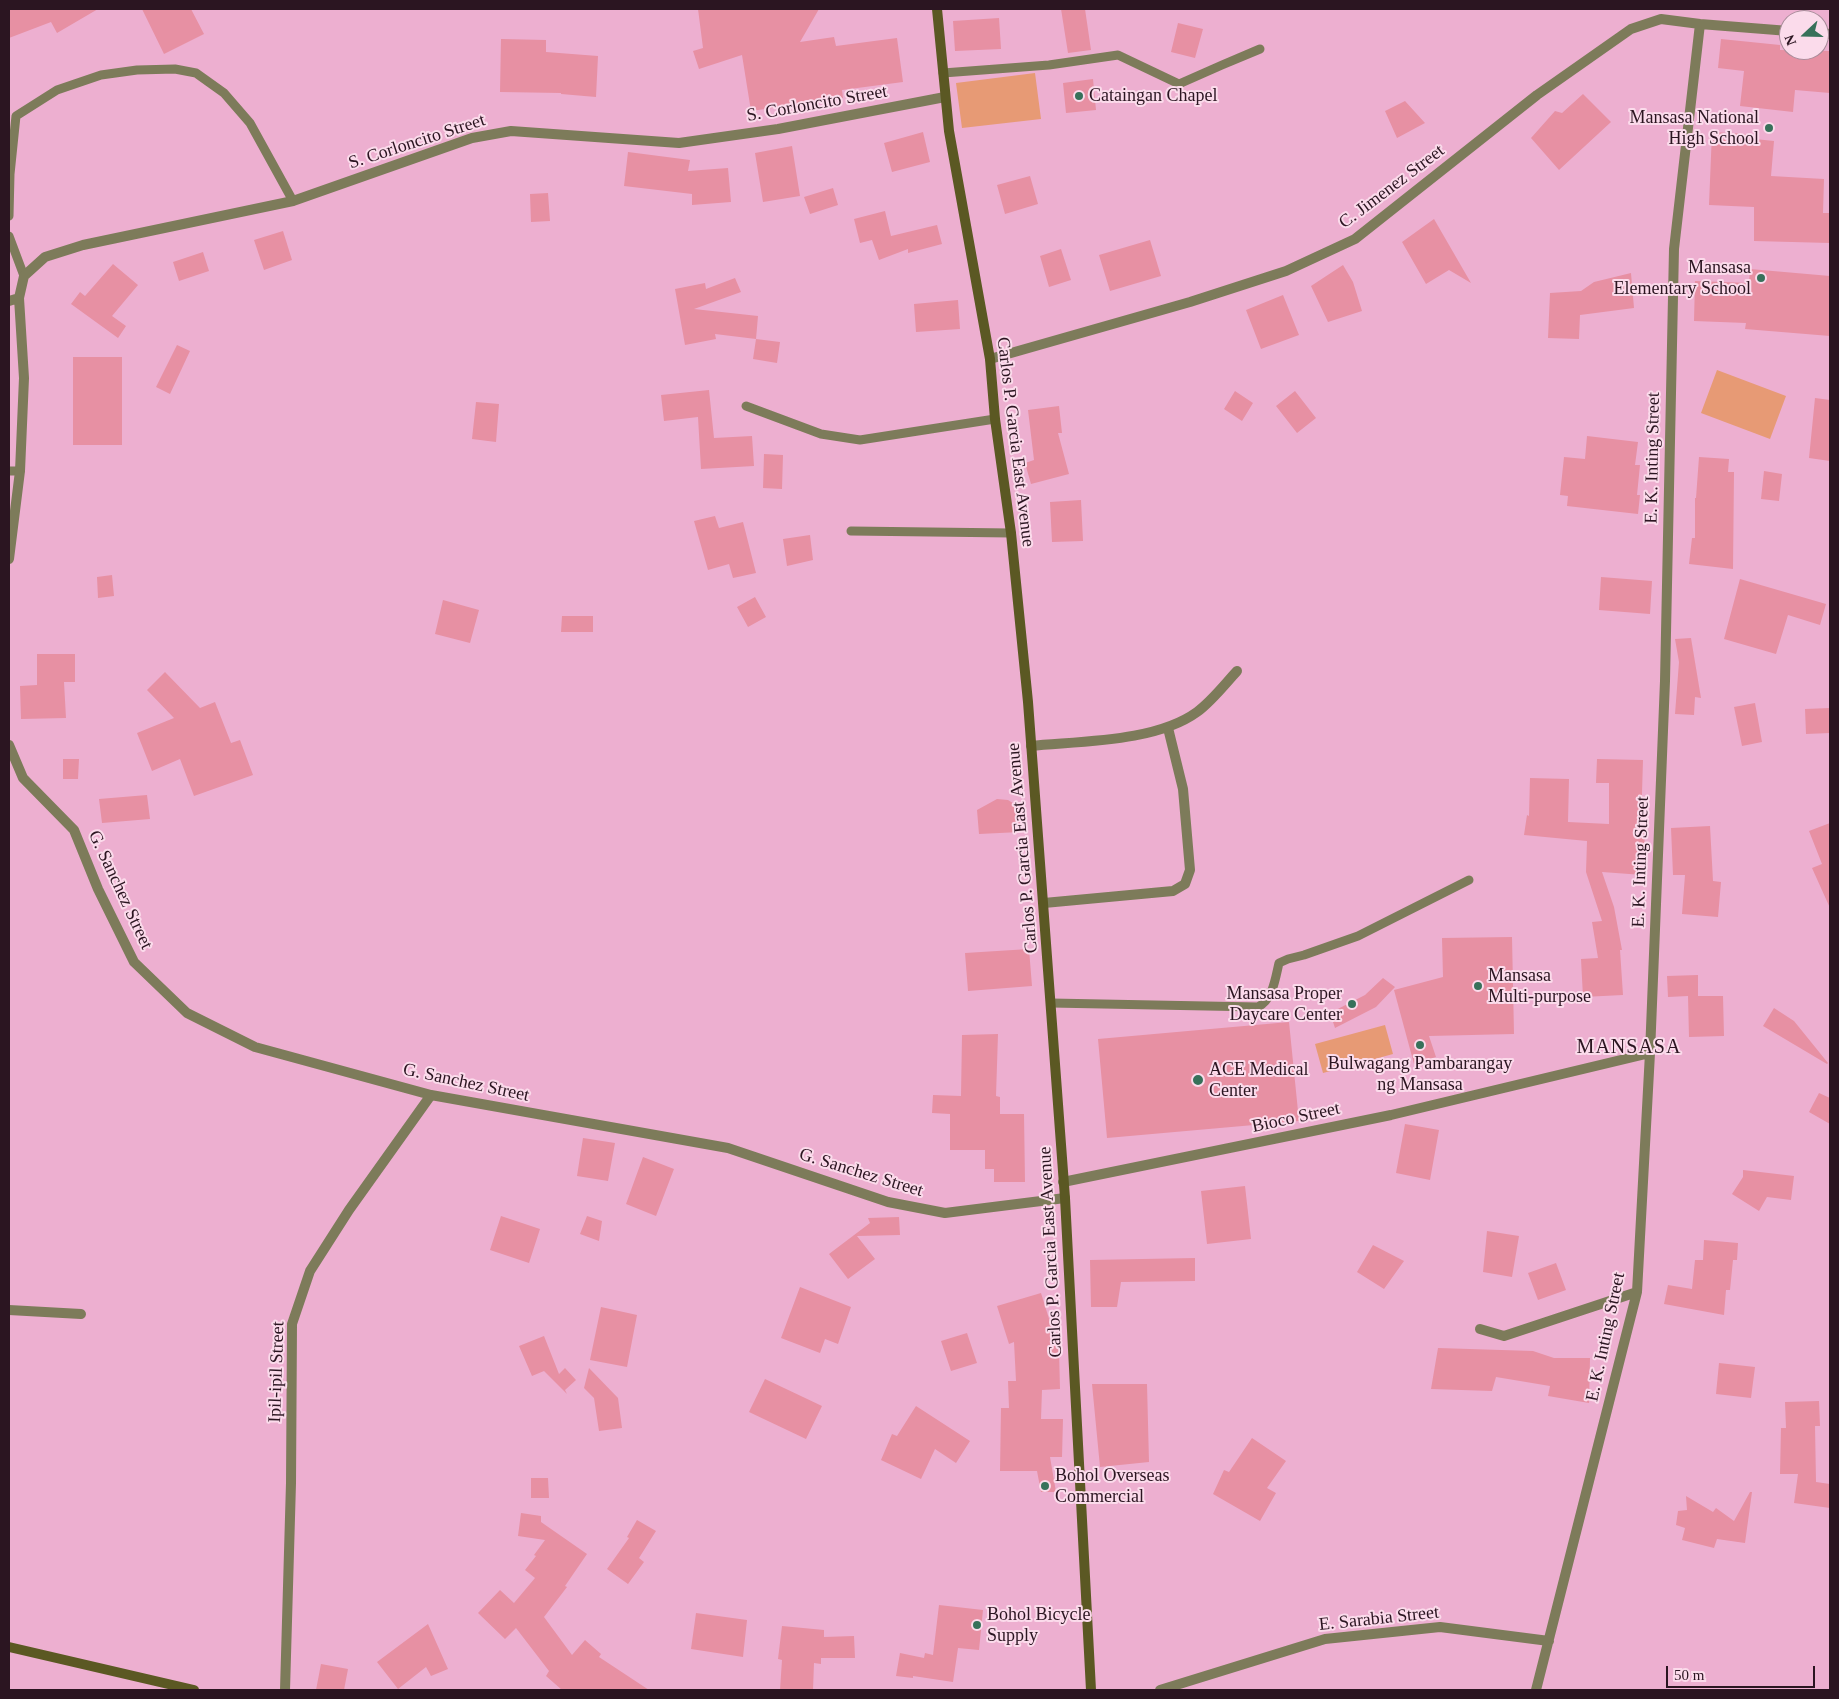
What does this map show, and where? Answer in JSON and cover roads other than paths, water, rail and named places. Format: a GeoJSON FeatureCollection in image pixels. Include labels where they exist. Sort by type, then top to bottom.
{"type":"FeatureCollection","features":[{"type":"Feature","properties":{"kind":"main road","name":"Carlos P. Garcia East Avenue"},"geometry":{"type":"LineString","coordinates":[[937,9],[951,141],[990,359],[995,419],[1011,533],[1031,746],[1064,1182],[1091,1690]]}},
{"type":"Feature","properties":{"kind":"main road"},"geometry":{"type":"LineString","coordinates":[[9,1647],[194,1690]]}},
{"type":"Feature","properties":{"kind":"street","name":"C. Jimenez Street"},"geometry":{"type":"LineString","coordinates":[[990,359],[1190,302],[1286,271],[1355,239],[1537,95],[1632,29],[1661,19],[1779,30]]}},
{"type":"Feature","properties":{"kind":"street","name":"E. K. Inting Street"},"geometry":{"type":"LineString","coordinates":[[1536,1690],[1637,1292],[1650,1053],[1665,681],[1674,249],[1700,24]]}},
{"type":"Feature","properties":{"kind":"street","name":"S. Corloncito Street"},"geometry":{"type":"LineString","coordinates":[[24,276],[45,257],[83,245],[293,201],[472,138],[512,131],[679,143],[778,129],[945,97]]}},
{"type":"Feature","properties":{"kind":"street"},"geometry":{"type":"LineString","coordinates":[[9,560],[20,471],[24,378],[14,299],[24,276]]}},
{"type":"Feature","properties":{"kind":"street"},"geometry":{"type":"LineString","coordinates":[[1031,746],[1136,736],[1168,728],[1198,712],[1237,671]]}},
{"type":"Feature","properties":{"kind":"street"},"geometry":{"type":"LineString","coordinates":[[1044,903],[1173,891],[1184,884],[1190,870],[1183,789],[1168,728]]}},
{"type":"Feature","properties":{"kind":"street","name":"G. Sanchez Street"},"geometry":{"type":"LineString","coordinates":[[9,745],[23,778],[74,830],[98,889],[134,962],[187,1013],[255,1047],[430,1095],[728,1148],[888,1202],[945,1213],[1065,1198]]}},
{"type":"Feature","properties":{"kind":"street","name":"Bioco Street"},"geometry":{"type":"LineString","coordinates":[[1064,1182],[1391,1115],[1650,1053]]}},
{"type":"Feature","properties":{"kind":"street","name":"Ipil-ipil Street"},"geometry":{"type":"LineString","coordinates":[[285,1690],[291,1484],[292,1324],[310,1271],[349,1210],[430,1095]]}},
{"type":"Feature","properties":{"kind":"street"},"geometry":{"type":"LineString","coordinates":[[1480,1329],[1504,1336],[1637,1292]]}},
{"type":"Feature","properties":{"kind":"street"},"geometry":{"type":"LineString","coordinates":[[9,1310],[81,1314]]}},
{"type":"Feature","properties":{"kind":"street","name":"E. Sarabia Street"},"geometry":{"type":"LineString","coordinates":[[1160,1690],[1325,1639],[1440,1627],[1549,1642]]}},
{"type":"Feature","properties":{"kind":"lane"},"geometry":{"type":"LineString","coordinates":[[943,73],[1049,65],[1118,55],[1179,84],[1260,50]]}},
{"type":"Feature","properties":{"kind":"lane"},"geometry":{"type":"LineString","coordinates":[[9,216],[10,174],[16,116],[57,90],[101,75],[137,70],[175,69],[196,73],[224,93],[250,123],[293,201]]}},
{"type":"Feature","properties":{"kind":"lane"},"geometry":{"type":"LineString","coordinates":[[9,236],[24,276]]}},
{"type":"Feature","properties":{"kind":"lane"},"geometry":{"type":"LineString","coordinates":[[746,406],[821,434],[860,440],[995,419]]}},
{"type":"Feature","properties":{"kind":"lane"},"geometry":{"type":"LineString","coordinates":[[9,471],[20,471]]}},
{"type":"Feature","properties":{"kind":"lane"},"geometry":{"type":"LineString","coordinates":[[851,531],[1011,533]]}},
{"type":"Feature","properties":{"kind":"lane"},"geometry":{"type":"LineString","coordinates":[[1051,1003],[1258,1007],[1265,1003],[1270,995],[1279,963],[1288,958],[1304,955],[1358,936],[1469,880]]}},
{"type":"Feature","properties":{"kind":"place","name":"Cataingan Chapel"},"geometry":{"type":"Point","coordinates":[1079,96]}},
{"type":"Feature","properties":{"kind":"place","name":"Mansasa National High School"},"geometry":{"type":"Point","coordinates":[1769,128]}},
{"type":"Feature","properties":{"kind":"place","name":"Mansasa Elementary School"},"geometry":{"type":"Point","coordinates":[1761,278]}},
{"type":"Feature","properties":{"kind":"place","name":"Mansasa Multi-purpose"},"geometry":{"type":"Point","coordinates":[1478,986]}},
{"type":"Feature","properties":{"kind":"place","name":"Mansasa Proper Daycare Center"},"geometry":{"type":"Point","coordinates":[1352,1004]}},
{"type":"Feature","properties":{"kind":"place","name":"Bulwagang Pambarangay ng Mansasa"},"geometry":{"type":"Point","coordinates":[1420,1045]}},
{"type":"Feature","properties":{"kind":"place","name":"ACE Medical Center"},"geometry":{"type":"Point","coordinates":[1198,1080]}},
{"type":"Feature","properties":{"kind":"place","name":"Bohol Overseas Commercial"},"geometry":{"type":"Point","coordinates":[1045,1486]}},
{"type":"Feature","properties":{"kind":"place","name":"Bohol Bicycle Supply"},"geometry":{"type":"Point","coordinates":[977,1625]}},
{"type":"Feature","properties":{"kind":"district","name":"MANSASA"},"geometry":{"type":"Point","coordinates":[1629,1048]}}]}
